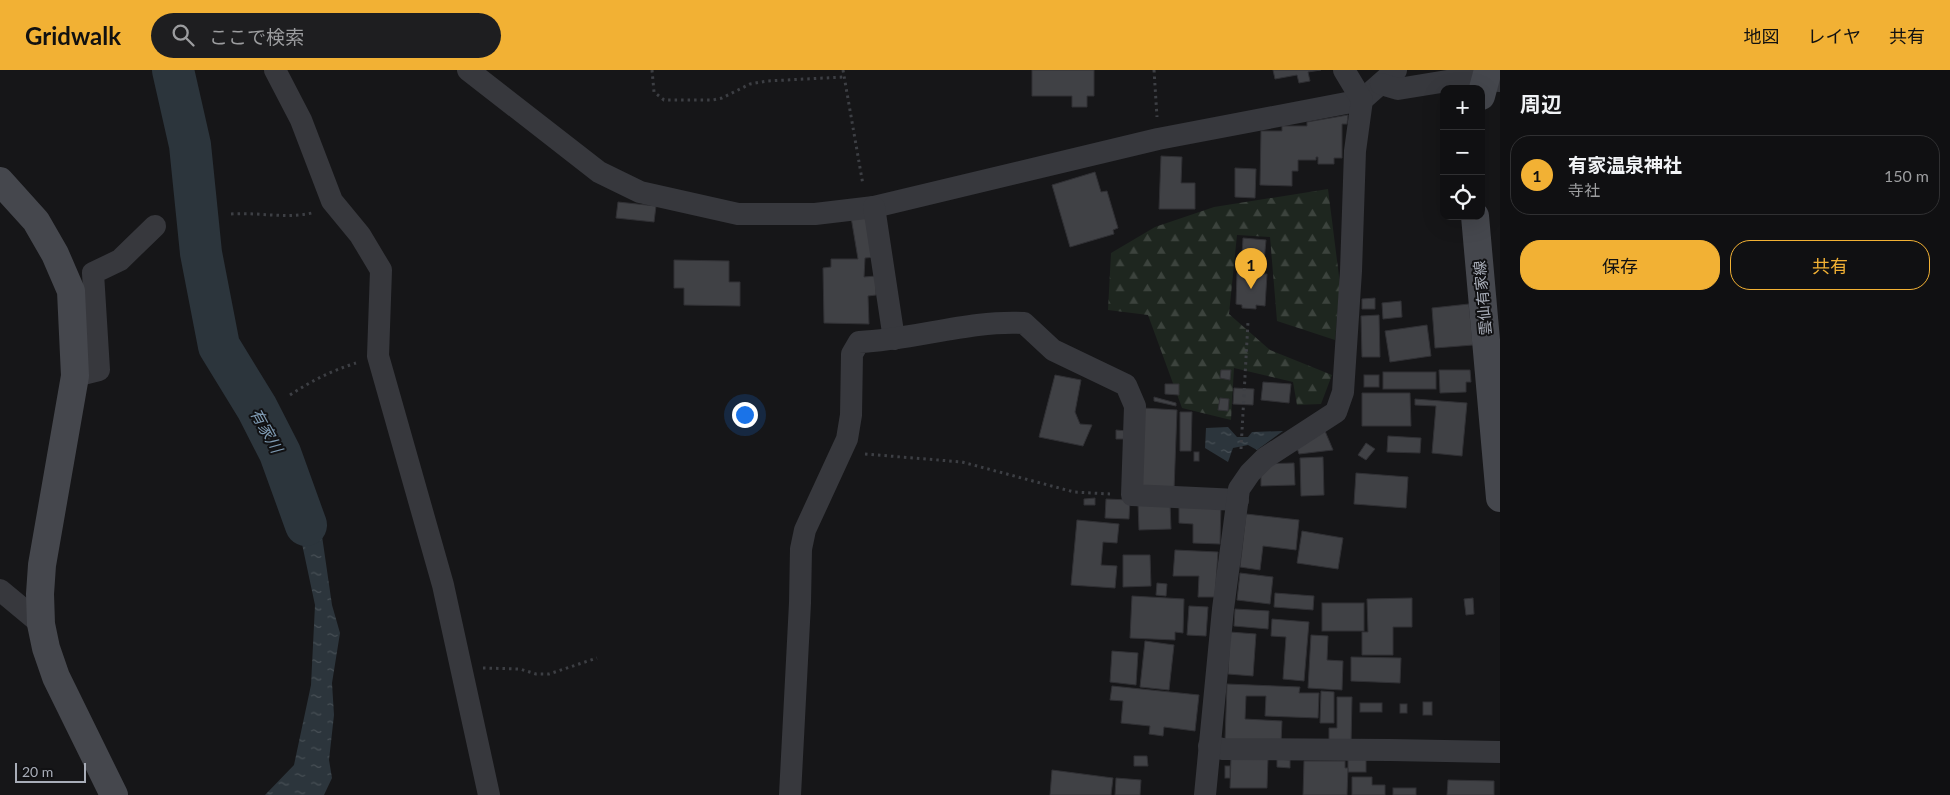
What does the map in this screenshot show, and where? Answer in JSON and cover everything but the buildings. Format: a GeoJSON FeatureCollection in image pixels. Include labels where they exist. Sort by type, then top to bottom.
{"type":"FeatureCollection","features":[{"type":"Feature","properties":{"kind":"street"},"geometry":{"type":"LineString","coordinates":[[275,70],[301,120],[332,201],[360,235],[381,270],[378,356],[443,585],[489,795]]}},
{"type":"Feature","properties":{"kind":"street"},"geometry":{"type":"LineString","coordinates":[[468,70],[599,172],[640,192],[738,214],[815,214],[874,207],[1158,140],[1362,100],[1388,77],[1398,89],[1466,78],[1488,82]]}},
{"type":"Feature","properties":{"kind":"street"},"geometry":{"type":"LineString","coordinates":[[1205,795],[1223,609],[1239,489],[1250,472],[1265,458],[1336,412],[1343,392],[1351,271],[1355,151],[1362,100],[1344,70]]}},
{"type":"Feature","properties":{"kind":"street"},"geometry":{"type":"LineString","coordinates":[[0,181],[36,221],[55,254],[71,291],[75,376],[42,565],[40,594],[41,624],[46,648],[56,677],[114,795]]}},
{"type":"Feature","properties":{"kind":"street"},"geometry":{"type":"LineString","coordinates":[[874,207],[894,339]]}},
{"type":"Feature","properties":{"kind":"street","name":"雲仙有家線"},"geometry":{"type":"LineString","coordinates":[[1475,220],[1500,489]]}},
{"type":"Feature","properties":{"kind":"street"},"geometry":{"type":"LineString","coordinates":[[75,376],[99,370],[93,273],[120,260],[155,226]]}},
{"type":"Feature","properties":{"kind":"street"},"geometry":{"type":"LineString","coordinates":[[790,795],[801,549],[805,530],[840,449],[847,438],[851,415],[852,354],[859,342],[894,339],[980,325],[1024,323],[1053,350],[1126,385],[1135,406],[1132,495],[1238,500]]}},
{"type":"Feature","properties":{"kind":"street"},"geometry":{"type":"LineString","coordinates":[[0,590],[41,624]]}},
{"type":"Feature","properties":{"kind":"street"},"geometry":{"type":"LineString","coordinates":[[1209,746],[1223,750],[1500,752]]}},
{"type":"Feature","properties":{"kind":"path"},"geometry":{"type":"LineString","coordinates":[[652,70],[654,92],[664,100],[713,100],[722,98],[750,84],[767,80],[844,77]]}},
{"type":"Feature","properties":{"kind":"path"},"geometry":{"type":"LineString","coordinates":[[843,70],[859,170],[863,184],[874,207]]}},
{"type":"Feature","properties":{"kind":"path"},"geometry":{"type":"LineString","coordinates":[[1154,70],[1158,140]]}},
{"type":"Feature","properties":{"kind":"path"},"geometry":{"type":"LineString","coordinates":[[231,214],[248,213],[298,216],[325,208],[332,201]]}},
{"type":"Feature","properties":{"kind":"path"},"geometry":{"type":"LineString","coordinates":[[1241,449],[1248,322]]}},
{"type":"Feature","properties":{"kind":"path"},"geometry":{"type":"LineString","coordinates":[[290,395],[311,381],[336,369],[378,356]]}},
{"type":"Feature","properties":{"kind":"path"},"geometry":{"type":"LineString","coordinates":[[840,449],[855,454],[962,462],[1074,492],[1132,495]]}},
{"type":"Feature","properties":{"kind":"path"},"geometry":{"type":"LineString","coordinates":[[459,653],[482,668],[520,669],[536,674],[557,672],[597,658]]}},
{"type":"Feature","properties":{"kind":"green space"},"geometry":{"type":"Polygon","coordinates":[[[1328,189],[1340,284],[1335,340],[1277,321],[1270,237],[1237,235],[1229,314],[1270,350],[1332,375],[1321,404],[1297,405],[1293,382],[1234,368],[1231,420],[1182,408],[1148,315],[1108,310],[1111,253],[1155,227],[1214,207],[1328,189]]]}},
{"type":"Feature","properties":{"kind":"water"},"geometry":{"type":"Polygon","coordinates":[[[1228,427],[1237,437],[1248,437],[1252,432],[1283,431],[1257,450],[1248,445],[1233,448],[1228,462],[1205,448],[1206,428],[1228,427]]]}},
{"type":"Feature","properties":{"kind":"water"},"geometry":{"type":"Polygon","coordinates":[[[281,445],[322,536],[332,605],[340,633],[332,683],[334,715],[329,760],[332,778],[324,795],[265,795],[294,765],[311,685],[315,605],[281,445]]]}},
{"type":"Feature","properties":{"kind":"waterway","name":"有家川"},"geometry":{"type":"LineString","coordinates":[[173,70],[190,145],[201,253],[219,346],[257,408],[280,453],[306,525]]}},
{"type":"Feature","properties":{"kind":"place","name":"有家温泉神社"},"geometry":{"type":"Point","coordinates":[1251,289]}}]}
